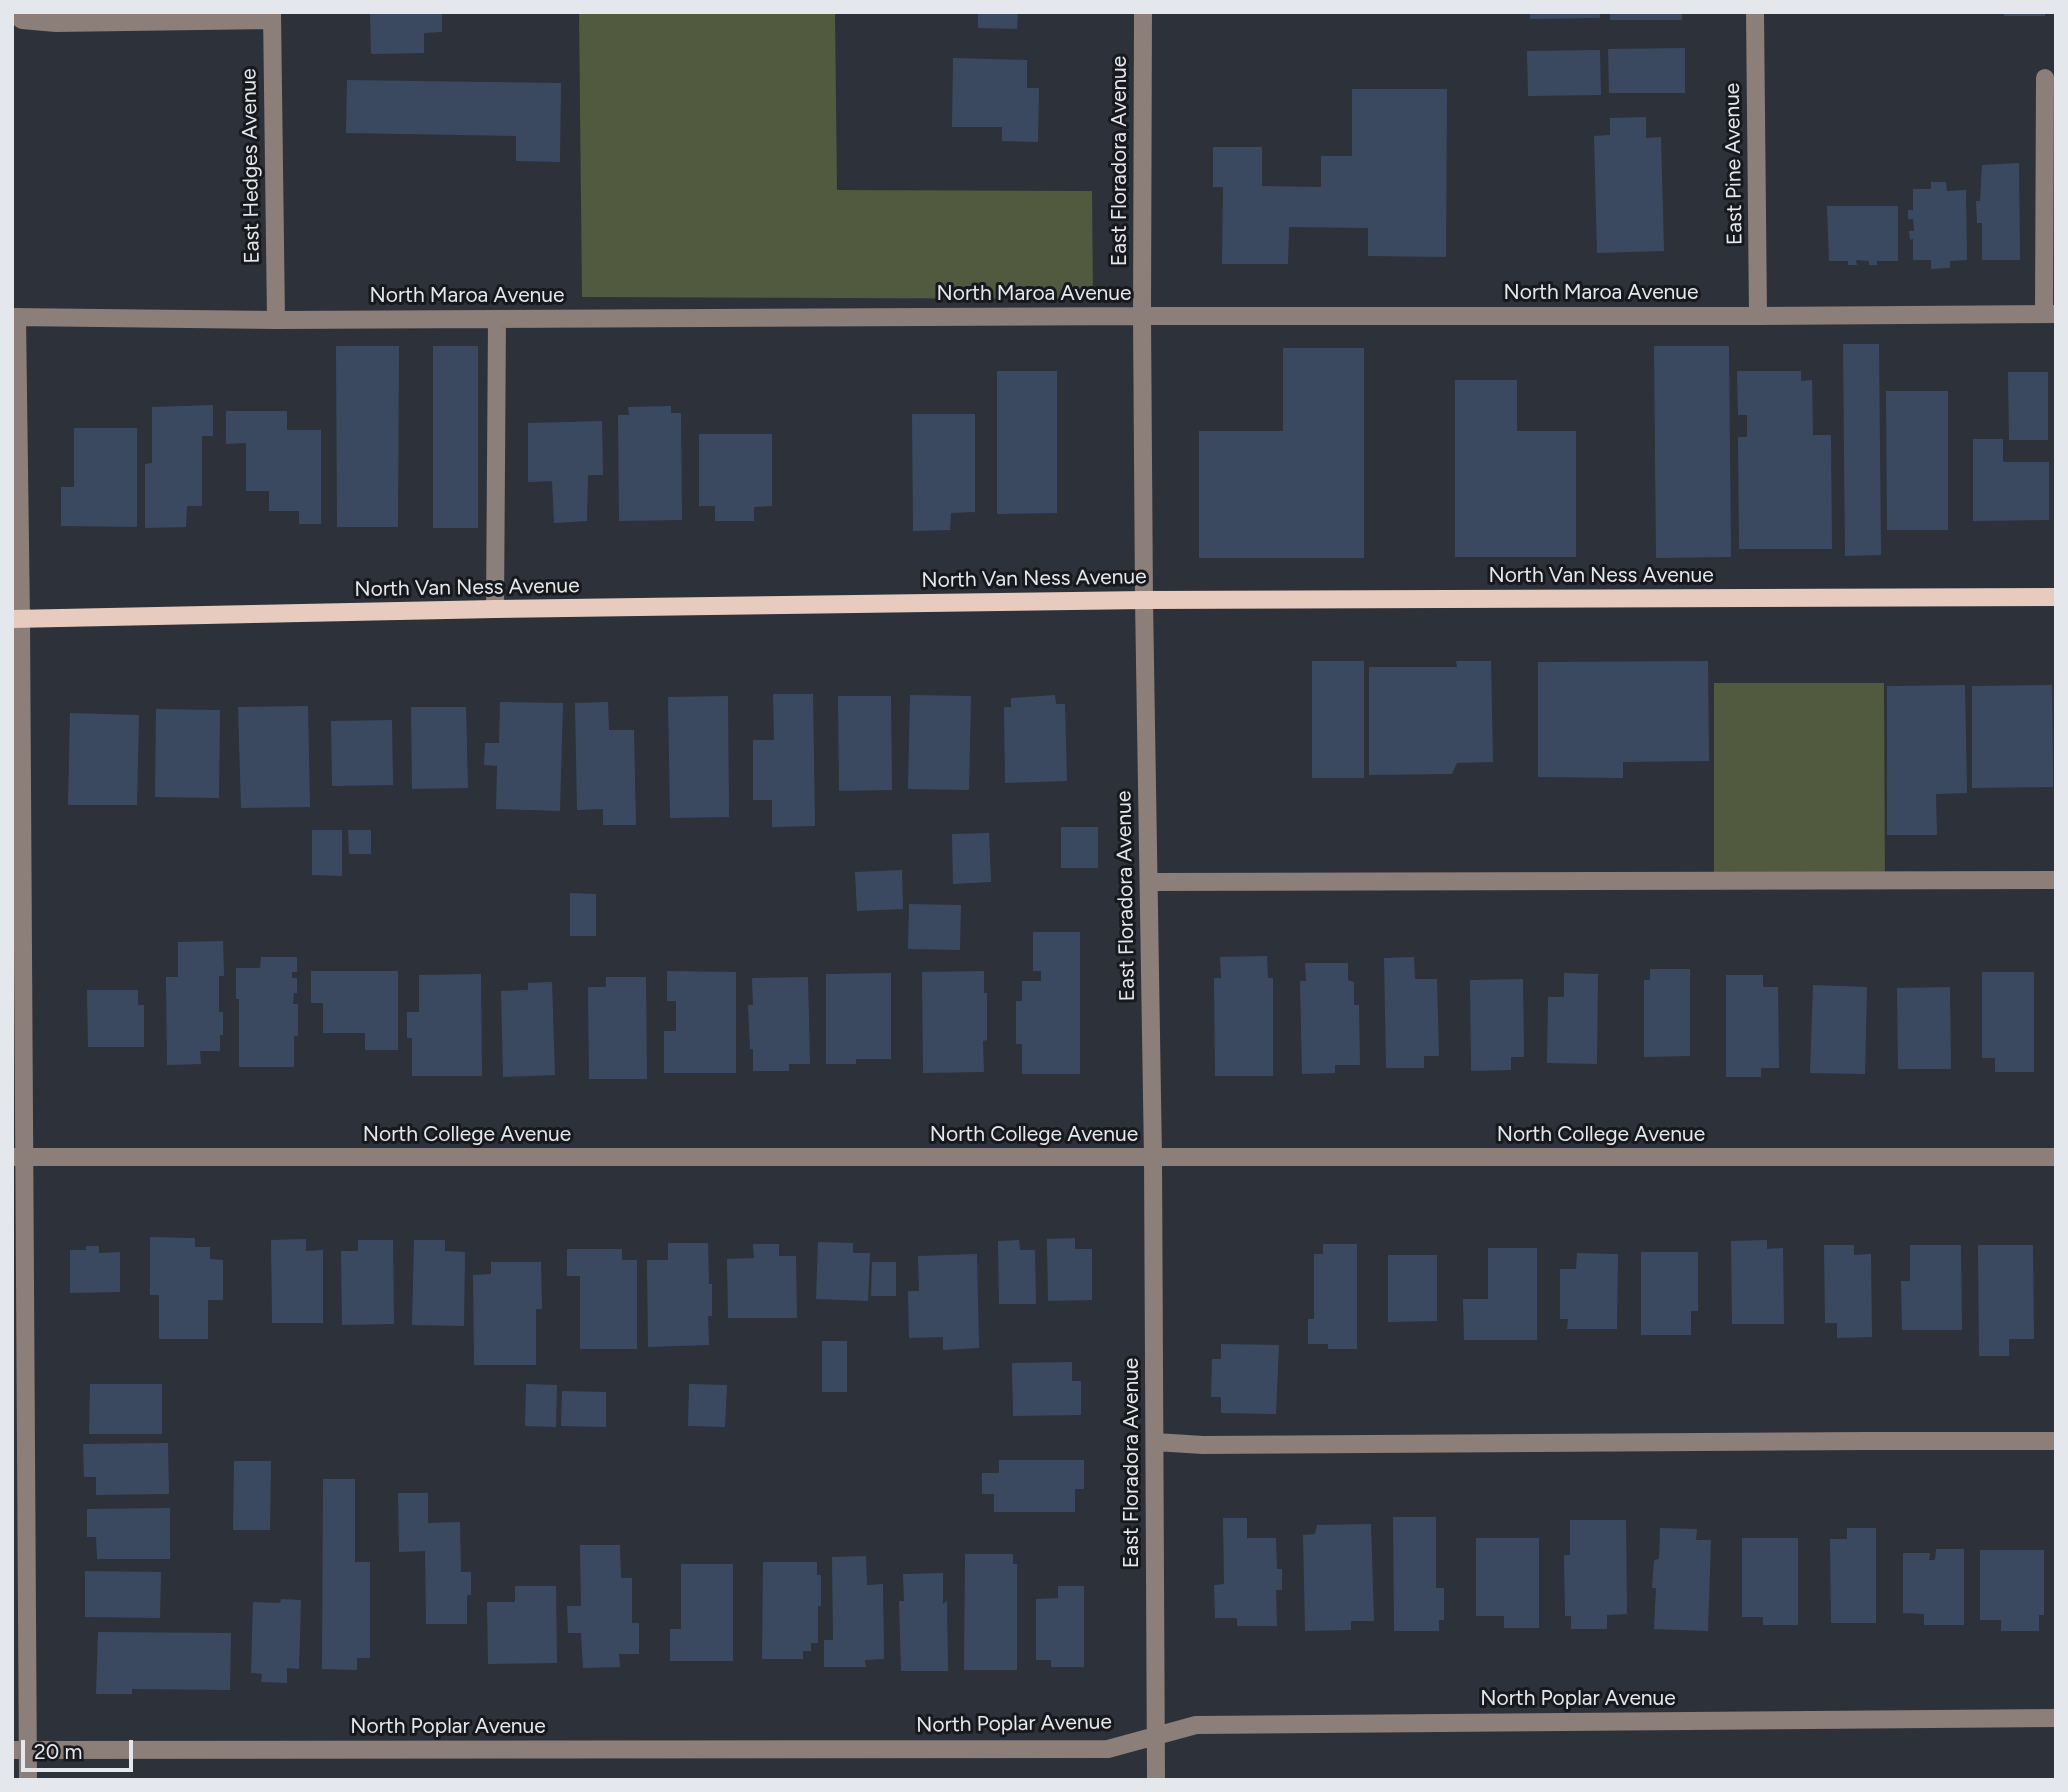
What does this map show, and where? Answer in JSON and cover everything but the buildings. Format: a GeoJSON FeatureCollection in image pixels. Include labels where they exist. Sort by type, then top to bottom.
{"type":"FeatureCollection","features":[{"type":"Feature","properties":{"kind":"main road","name":"North Van Ness Avenue"},"geometry":{"type":"LineString","coordinates":[[16,619],[1144,600],[2056,597]]}},
{"type":"Feature","properties":{"kind":"street"},"geometry":{"type":"LineString","coordinates":[[12,12],[22,20],[56,23],[272,16]]}},
{"type":"Feature","properties":{"kind":"street","name":"East Floradora Avenue"},"geometry":{"type":"LineString","coordinates":[[1143,12],[1144,600],[1153,1158],[1156,1780]]}},
{"type":"Feature","properties":{"kind":"street","name":"East Pine Avenue"},"geometry":{"type":"LineString","coordinates":[[1755,12],[1758,316]]}},
{"type":"Feature","properties":{"kind":"street","name":"East Hedges Avenue"},"geometry":{"type":"LineString","coordinates":[[272,16],[276,320]]}},
{"type":"Feature","properties":{"kind":"street"},"geometry":{"type":"LineString","coordinates":[[2045,78],[2050,314]]}},
{"type":"Feature","properties":{"kind":"street","name":"North Maroa Avenue"},"geometry":{"type":"LineString","coordinates":[[15,317],[276,320],[2050,314]]}},
{"type":"Feature","properties":{"kind":"street"},"geometry":{"type":"LineString","coordinates":[[15,317],[20,1750],[28,1780]]}},
{"type":"Feature","properties":{"kind":"street"},"geometry":{"type":"LineString","coordinates":[[495,609],[497,319]]}},
{"type":"Feature","properties":{"kind":"street"},"geometry":{"type":"LineString","coordinates":[[1149,882],[2056,880]]}},
{"type":"Feature","properties":{"kind":"street","name":"North College Avenue"},"geometry":{"type":"LineString","coordinates":[[17,1157],[2056,1157]]}},
{"type":"Feature","properties":{"kind":"street"},"geometry":{"type":"LineString","coordinates":[[1155,1442],[1203,1445],[2056,1441]]}},
{"type":"Feature","properties":{"kind":"street","name":"North Poplar Avenue"},"geometry":{"type":"LineString","coordinates":[[20,1750],[1108,1749],[1196,1725],[2056,1718]]}},
{"type":"Feature","properties":{"kind":"green space"},"geometry":{"type":"Polygon","coordinates":[[[579,12],[835,12],[837,190],[1092,191],[1093,299],[582,297],[579,12]]]}},
{"type":"Feature","properties":{"kind":"green space"},"geometry":{"type":"Polygon","coordinates":[[[2056,664],[2056,867],[2055,867],[2056,664]]]}},
{"type":"Feature","properties":{"kind":"green space"},"geometry":{"type":"Polygon","coordinates":[[[1714,683],[1884,683],[1885,889],[1714,888],[1714,683]]]}}]}
